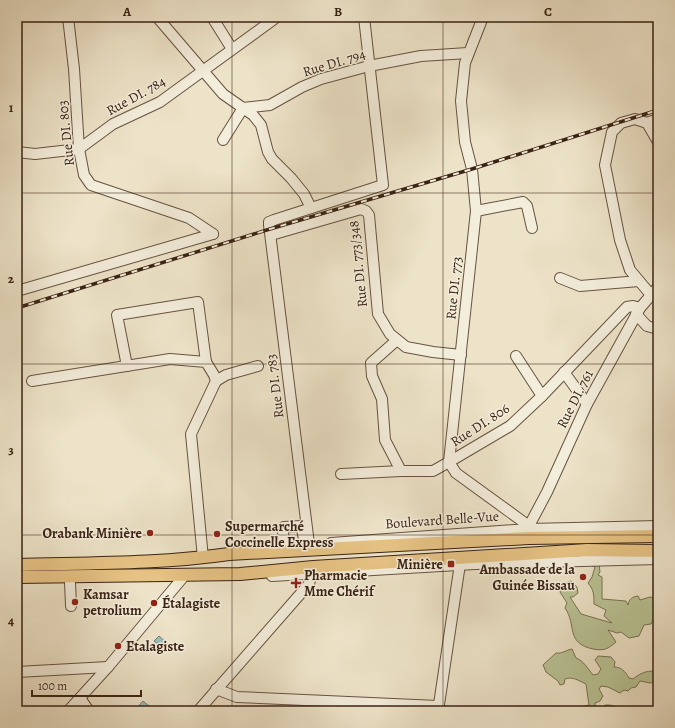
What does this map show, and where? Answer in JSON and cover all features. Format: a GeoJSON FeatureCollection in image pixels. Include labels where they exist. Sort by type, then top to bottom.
{"type":"FeatureCollection","features":[{"type":"Feature","properties":{"kind":"main road","name":"Boulevard Belle-Vue"},"geometry":{"type":"LineString","coordinates":[[17,565],[203,558],[227,554],[528,538],[658,536]]}},
{"type":"Feature","properties":{"kind":"main road"},"geometry":{"type":"LineString","coordinates":[[17,577],[240,574],[313,571],[587,550],[658,551]]}},
{"type":"Feature","properties":{"kind":"main road"},"geometry":{"type":"LineString","coordinates":[[223,574],[227,554]]}},
{"type":"Feature","properties":{"kind":"main road"},"geometry":{"type":"LineString","coordinates":[[116,562],[121,576]]}},
{"type":"Feature","properties":{"kind":"street","name":"Rue DI. 803"},"geometry":{"type":"LineString","coordinates":[[17,291],[213,234],[189,218],[91,185],[84,175],[79,149],[74,69],[68,17]]}},
{"type":"Feature","properties":{"kind":"street"},"geometry":{"type":"LineString","coordinates":[[157,17],[223,94],[253,115],[261,125],[268,152],[272,159],[292,178],[304,194],[311,208],[383,186],[364,17]]}},
{"type":"Feature","properties":{"kind":"street"},"geometry":{"type":"LineString","coordinates":[[212,17],[232,50]]}},
{"type":"Feature","properties":{"kind":"street","name":"Rue DI. 773"},"geometry":{"type":"LineString","coordinates":[[449,462],[476,211],[472,169],[465,142],[461,101],[465,63],[483,17]]}},
{"type":"Feature","properties":{"kind":"street","name":"Rue DI. 784"},"geometry":{"type":"LineString","coordinates":[[17,152],[34,154],[79,149],[113,124],[160,102],[202,70],[232,50],[272,18]]}},
{"type":"Feature","properties":{"kind":"street","name":"Rue DI. 794"},"geometry":{"type":"LineString","coordinates":[[243,108],[270,105],[302,87],[321,79],[369,66],[421,56],[468,53]]}},
{"type":"Feature","properties":{"kind":"street"},"geometry":{"type":"LineString","coordinates":[[223,140],[243,108]]}},
{"type":"Feature","properties":{"kind":"street"},"geometry":{"type":"LineString","coordinates":[[651,295],[630,270],[620,240],[605,165],[612,132],[621,123],[635,120],[647,123],[658,119]]}},
{"type":"Feature","properties":{"kind":"street"},"geometry":{"type":"LineString","coordinates":[[647,123],[658,142]]}},
{"type":"Feature","properties":{"kind":"street"},"geometry":{"type":"LineString","coordinates":[[476,211],[523,202],[527,206],[532,228]]}},
{"type":"Feature","properties":{"kind":"street","name":"Rue DI. 783"},"geometry":{"type":"LineString","coordinates":[[306,544],[269,222],[311,208]]}},
{"type":"Feature","properties":{"kind":"street","name":"Rue DI. 773/348"},"geometry":{"type":"LineString","coordinates":[[271,235],[361,209],[366,212],[369,215],[378,314],[390,334],[406,347],[461,355]]}},
{"type":"Feature","properties":{"kind":"street"},"geometry":{"type":"LineString","coordinates":[[560,278],[580,286],[639,281]]}},
{"type":"Feature","properties":{"kind":"street","name":"Rue DI. 761"},"geometry":{"type":"LineString","coordinates":[[529,528],[587,404],[638,311],[658,287]]}},
{"type":"Feature","properties":{"kind":"street"},"geometry":{"type":"LineString","coordinates":[[127,366],[117,315],[198,302],[206,362],[216,381]]}},
{"type":"Feature","properties":{"kind":"street","name":"Rue DI. 806"},"geometry":{"type":"LineString","coordinates":[[341,474],[433,471],[510,426],[542,396],[627,307],[633,306],[638,311]]}},
{"type":"Feature","properties":{"kind":"street"},"geometry":{"type":"LineString","coordinates":[[638,311],[648,326],[658,329]]}},
{"type":"Feature","properties":{"kind":"street"},"geometry":{"type":"LineString","coordinates":[[397,340],[371,363],[372,376],[382,399],[385,440],[401,471]]}},
{"type":"Feature","properties":{"kind":"street"},"geometry":{"type":"LineString","coordinates":[[516,356],[542,396]]}},
{"type":"Feature","properties":{"kind":"street"},"geometry":{"type":"LineString","coordinates":[[32,381],[170,359],[206,362]]}},
{"type":"Feature","properties":{"kind":"street"},"geometry":{"type":"LineString","coordinates":[[203,558],[191,434],[216,381],[226,375],[258,366]]}},
{"type":"Feature","properties":{"kind":"street"},"geometry":{"type":"LineString","coordinates":[[564,372],[587,404]]}},
{"type":"Feature","properties":{"kind":"street"},"geometry":{"type":"LineString","coordinates":[[449,462],[456,473],[529,528]]}},
{"type":"Feature","properties":{"kind":"street"},"geometry":{"type":"LineString","coordinates":[[284,546],[283,530],[286,526],[297,526],[302,529],[306,544]]}},
{"type":"Feature","properties":{"kind":"street","name":"Boulevard Belle-Vue"},"geometry":{"type":"LineString","coordinates":[[227,554],[245,549],[529,528],[658,526]]}},
{"type":"Feature","properties":{"kind":"street","name":"Boulevard Belle-Vue"},"geometry":{"type":"LineString","coordinates":[[17,561],[64,559],[116,562]]}},
{"type":"Feature","properties":{"kind":"street"},"geometry":{"type":"LineString","coordinates":[[198,711],[310,584],[313,571],[460,564],[658,559]]}},
{"type":"Feature","properties":{"kind":"street"},"geometry":{"type":"LineString","coordinates":[[216,689],[237,697],[438,708],[460,564]]}},
{"type":"Feature","properties":{"kind":"street"},"geometry":{"type":"LineString","coordinates":[[68,711],[108,667],[185,575]]}},
{"type":"Feature","properties":{"kind":"street"},"geometry":{"type":"LineString","coordinates":[[17,583],[80,582],[108,576]]}},
{"type":"Feature","properties":{"kind":"street"},"geometry":{"type":"LineString","coordinates":[[70,582],[71,606]]}},
{"type":"Feature","properties":{"kind":"street"},"geometry":{"type":"LineString","coordinates":[[17,672],[108,667]]}},
{"type":"Feature","properties":{"kind":"street"},"geometry":{"type":"LineString","coordinates":[[80,698],[89,711]]}},
{"type":"Feature","properties":{"kind":"green space"},"geometry":{"type":"Polygon","coordinates":[[[584,555],[599,563],[600,572],[598,575],[602,577],[602,599],[626,601],[628,605],[631,599],[638,596],[640,600],[650,597],[658,599],[655,616],[651,624],[644,625],[639,636],[629,638],[621,632],[617,633],[608,630],[616,642],[603,650],[584,646],[575,638],[565,608],[567,603],[560,592],[563,584],[571,581],[577,587],[578,593],[573,597],[570,597],[581,614],[612,623],[604,616],[606,610],[594,604],[593,593],[588,583],[592,577],[595,567],[592,566],[584,555]]]}},
{"type":"Feature","properties":{"kind":"green space"},"geometry":{"type":"Polygon","coordinates":[[[572,649],[576,658],[584,663],[593,675],[598,674],[601,669],[595,660],[598,656],[611,657],[615,662],[614,667],[623,670],[629,678],[633,679],[648,671],[655,671],[658,676],[656,682],[650,683],[640,681],[636,687],[631,688],[628,691],[624,690],[620,693],[608,687],[601,686],[599,689],[603,696],[600,701],[595,703],[595,708],[601,709],[605,705],[609,705],[615,706],[619,710],[585,711],[580,707],[589,705],[586,684],[576,679],[568,678],[565,679],[564,684],[560,685],[558,681],[546,672],[543,665],[556,653],[572,649]]]}},
{"type":"Feature","properties":{"kind":"water"},"geometry":{"type":"Polygon","coordinates":[[[159,636],[168,644],[164,649],[154,641],[159,636]]]}},
{"type":"Feature","properties":{"kind":"water"},"geometry":{"type":"Polygon","coordinates":[[[143,701],[149,706],[144,711],[135,710],[143,701]]]}},
{"type":"Feature","properties":{"kind":"railway"},"geometry":{"type":"LineString","coordinates":[[17,308],[270,229],[472,169],[658,110]]}},
{"type":"Feature","properties":{"kind":"place","name":"Orabank Minière"},"geometry":{"type":"Point","coordinates":[150,533]}},
{"type":"Feature","properties":{"kind":"place","name":"Supermarché Coccinelle Express"},"geometry":{"type":"Point","coordinates":[217,534]}},
{"type":"Feature","properties":{"kind":"place","name":"Minière"},"geometry":{"type":"Point","coordinates":[451,564]}},
{"type":"Feature","properties":{"kind":"place","name":"Ambassade de la Guinée Bissau"},"geometry":{"type":"Point","coordinates":[583,577]}},
{"type":"Feature","properties":{"kind":"place","name":"Pharmacie Mme Chérif"},"geometry":{"type":"Point","coordinates":[296,583]}},
{"type":"Feature","properties":{"kind":"place","name":"Kamsar petrolium"},"geometry":{"type":"Point","coordinates":[75,602]}},
{"type":"Feature","properties":{"kind":"place","name":"Étalagiste"},"geometry":{"type":"Point","coordinates":[154,603]}},
{"type":"Feature","properties":{"kind":"place","name":"Etalagiste"},"geometry":{"type":"Point","coordinates":[118,646]}}]}
